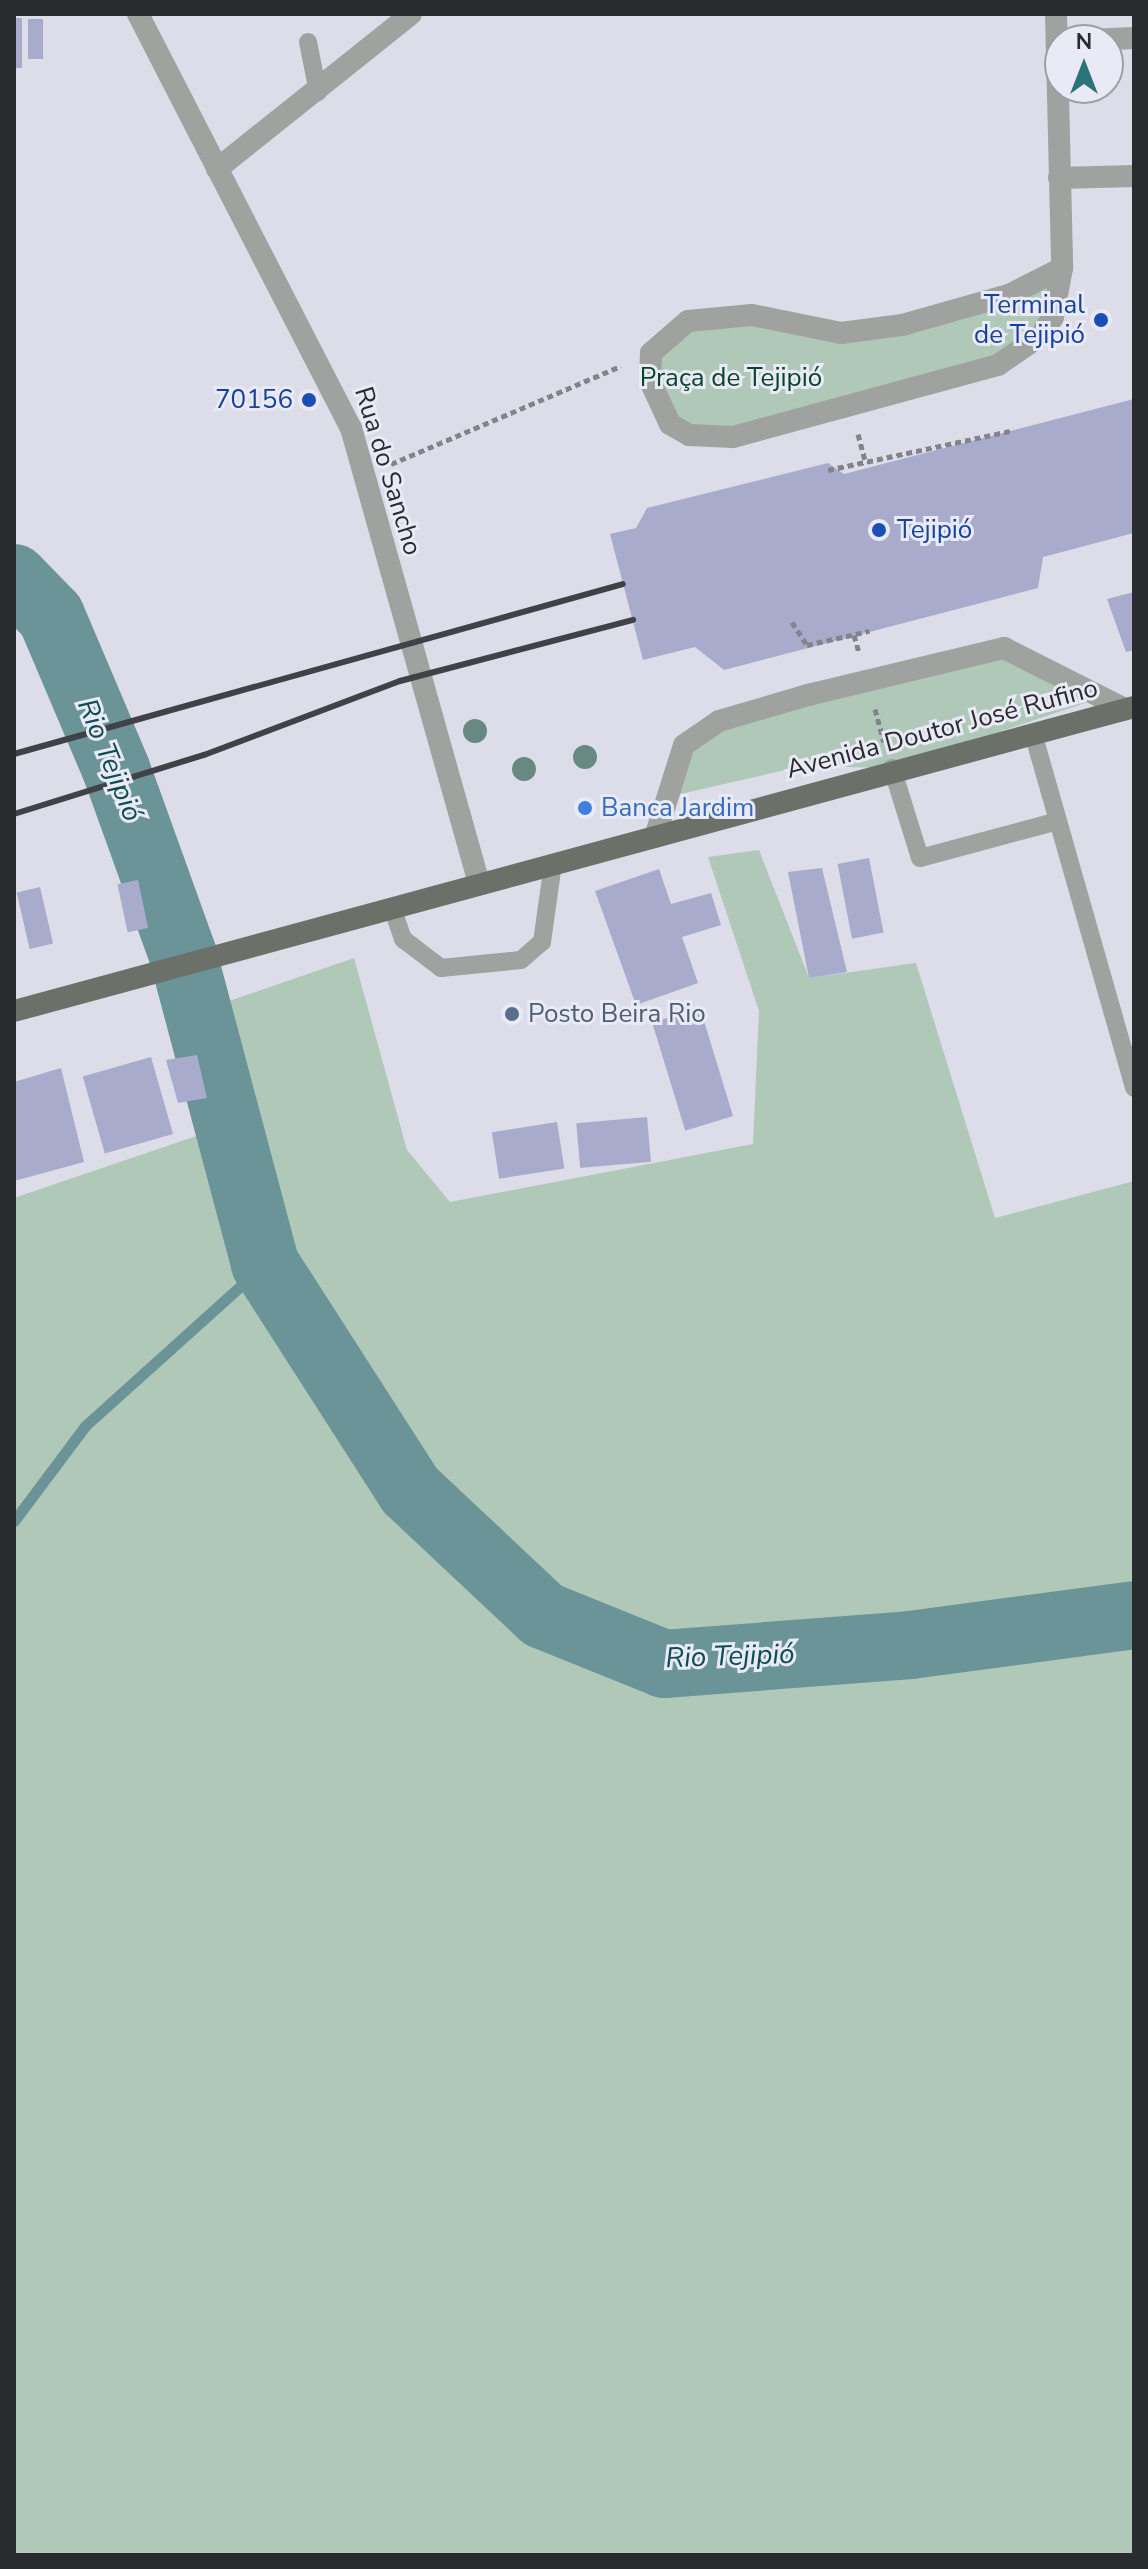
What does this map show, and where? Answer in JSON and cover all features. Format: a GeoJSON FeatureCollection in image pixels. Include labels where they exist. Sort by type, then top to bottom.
{"type":"FeatureCollection","features":[{"type":"Feature","properties":{"kind":"main road","name":"Avenida Doutor José Rufino"},"geometry":{"type":"LineString","coordinates":[[14,1011],[348,923],[892,768],[1130,708]]}},
{"type":"Feature","properties":{"kind":"street","name":"Rua do Sancho"},"geometry":{"type":"LineString","coordinates":[[138,14],[332,383],[364,475],[479,884]]}},
{"type":"Feature","properties":{"kind":"street"},"geometry":{"type":"LineString","coordinates":[[217,169],[318,92],[399,19]]}},
{"type":"Feature","properties":{"kind":"street"},"geometry":{"type":"LineString","coordinates":[[1058,104],[1062,268],[1053,317],[1040,336],[998,365],[733,437],[689,435],[670,424],[650,381],[651,353],[666,334],[715,315],[841,333],[902,325],[1009,295],[1062,268]]}},
{"type":"Feature","properties":{"kind":"street"},"geometry":{"type":"LineString","coordinates":[[1059,178],[1134,176]]}},
{"type":"Feature","properties":{"kind":"street"},"geometry":{"type":"LineString","coordinates":[[655,837],[673,765],[698,733],[866,680],[1004,648],[1130,708]]}},
{"type":"Feature","properties":{"kind":"lane"},"geometry":{"type":"LineString","coordinates":[[308,42],[318,92]]}},
{"type":"Feature","properties":{"kind":"lane"},"geometry":{"type":"LineString","coordinates":[[1033,733],[1054,822],[1134,1088]]}},
{"type":"Feature","properties":{"kind":"lane"},"geometry":{"type":"LineString","coordinates":[[892,768],[920,858],[1054,822]]}},
{"type":"Feature","properties":{"kind":"lane"},"geometry":{"type":"LineString","coordinates":[[393,910],[403,939],[441,968],[521,960],[542,942],[553,864]]}},
{"type":"Feature","properties":{"kind":"path"},"geometry":{"type":"LineString","coordinates":[[364,475],[651,353]]}},
{"type":"Feature","properties":{"kind":"path"},"geometry":{"type":"LineString","coordinates":[[828,470],[996,428],[1014,430]]}},
{"type":"Feature","properties":{"kind":"path"},"geometry":{"type":"LineString","coordinates":[[792,622],[807,645],[869,631]]}},
{"type":"Feature","properties":{"kind":"path"},"geometry":{"type":"LineString","coordinates":[[854,635],[859,655]]}},
{"type":"Feature","properties":{"kind":"path"},"geometry":{"type":"LineString","coordinates":[[866,680],[892,768]]}},
{"type":"Feature","properties":{"kind":"green space","name":"Praça de Tejipió"},"geometry":{"type":"Polygon","coordinates":[[[1063,276],[1055,320],[964,383],[851,416],[734,444],[695,440],[653,384],[667,332],[690,318],[847,329],[1063,276]]]}},
{"type":"Feature","properties":{"kind":"green space"},"geometry":{"type":"Polygon","coordinates":[[[1005,649],[1091,701],[892,768],[803,766],[667,797],[680,755],[733,717],[1005,649]]]}},
{"type":"Feature","properties":{"kind":"green space"},"geometry":{"type":"Polygon","coordinates":[[[759,850],[809,978],[916,963],[995,1218],[1134,1181],[1134,2555],[14,2555],[14,1198],[214,1130],[229,1001],[354,958],[407,1150],[450,1202],[753,1144],[759,1011],[708,857],[759,850]]]}},
{"type":"Feature","properties":{"kind":"building"},"geometry":{"type":"Polygon","coordinates":[[[14,18],[22,18],[22,68],[14,68],[14,18]]]}},
{"type":"Feature","properties":{"kind":"building"},"geometry":{"type":"Polygon","coordinates":[[[28,19],[43,19],[43,59],[28,59],[28,19]]]}},
{"type":"Feature","properties":{"kind":"building","name":"Tejipió"},"geometry":{"type":"Polygon","coordinates":[[[1134,399],[1134,533],[1043,557],[1038,588],[724,670],[695,647],[643,660],[610,534],[636,528],[647,508],[828,463],[844,474],[1134,399]]]}},
{"type":"Feature","properties":{"kind":"building"},"geometry":{"type":"Polygon","coordinates":[[[1134,592],[1134,650],[1126,652],[1107,599],[1134,592]]]}},
{"type":"Feature","properties":{"kind":"building"},"geometry":{"type":"Polygon","coordinates":[[[869,858],[884,933],[852,939],[838,864],[869,858]]]}},
{"type":"Feature","properties":{"kind":"building"},"geometry":{"type":"Polygon","coordinates":[[[822,868],[847,972],[809,978],[788,872],[822,868]]]}},
{"type":"Feature","properties":{"kind":"building"},"geometry":{"type":"Polygon","coordinates":[[[659,869],[671,904],[711,893],[721,925],[682,937],[698,983],[636,1005],[595,891],[659,869]]]}},
{"type":"Feature","properties":{"kind":"building"},"geometry":{"type":"Polygon","coordinates":[[[138,880],[148,928],[128,932],[117,884],[138,880]]]}},
{"type":"Feature","properties":{"kind":"building"},"geometry":{"type":"Polygon","coordinates":[[[40,887],[53,944],[30,949],[17,892],[40,887]]]}},
{"type":"Feature","properties":{"kind":"building"},"geometry":{"type":"Polygon","coordinates":[[[700,1008],[733,1116],[685,1131],[652,1023],[700,1008]]]}},
{"type":"Feature","properties":{"kind":"building"},"geometry":{"type":"Polygon","coordinates":[[[197,1055],[207,1098],[178,1103],[166,1060],[197,1055]]]}},
{"type":"Feature","properties":{"kind":"building"},"geometry":{"type":"Polygon","coordinates":[[[151,1057],[173,1134],[105,1153],[83,1077],[151,1057]]]}},
{"type":"Feature","properties":{"kind":"building"},"geometry":{"type":"Polygon","coordinates":[[[61,1068],[84,1162],[14,1181],[14,1082],[61,1068]]]}},
{"type":"Feature","properties":{"kind":"building"},"geometry":{"type":"Polygon","coordinates":[[[647,1117],[651,1162],[580,1168],[576,1123],[647,1117]]]}},
{"type":"Feature","properties":{"kind":"building"},"geometry":{"type":"Polygon","coordinates":[[[557,1122],[564,1168],[499,1179],[492,1132],[557,1122]]]}},
{"type":"Feature","properties":{"kind":"waterway","name":"Rio Tejipió"},"geometry":{"type":"LineString","coordinates":[[14,578],[51,616],[116,769],[183,955],[265,1264],[410,1490],[543,1615],[664,1664],[910,1645],[1134,1615]]}},
{"type":"Feature","properties":{"kind":"waterway"},"geometry":{"type":"LineString","coordinates":[[14,1521],[85,1426],[265,1264]]}},
{"type":"Feature","properties":{"kind":"railway"},"geometry":{"type":"LineString","coordinates":[[14,754],[623,584]]}},
{"type":"Feature","properties":{"kind":"railway"},"geometry":{"type":"LineString","coordinates":[[14,814],[204,755],[400,681],[633,620]]}},
{"type":"Feature","properties":{"kind":"place","name":"Terminal de Tejipió"},"geometry":{"type":"Point","coordinates":[1101,320]}},
{"type":"Feature","properties":{"kind":"place","name":"70156"},"geometry":{"type":"Point","coordinates":[309,400]}},
{"type":"Feature","properties":{"kind":"place","name":"Tejipió"},"geometry":{"type":"Point","coordinates":[879,530]}},
{"type":"Feature","properties":{"kind":"place","name":"Banca Jardim"},"geometry":{"type":"Point","coordinates":[585,808]}},
{"type":"Feature","properties":{"kind":"place","name":"Posto Beira Rio"},"geometry":{"type":"Point","coordinates":[512,1014]}}]}
